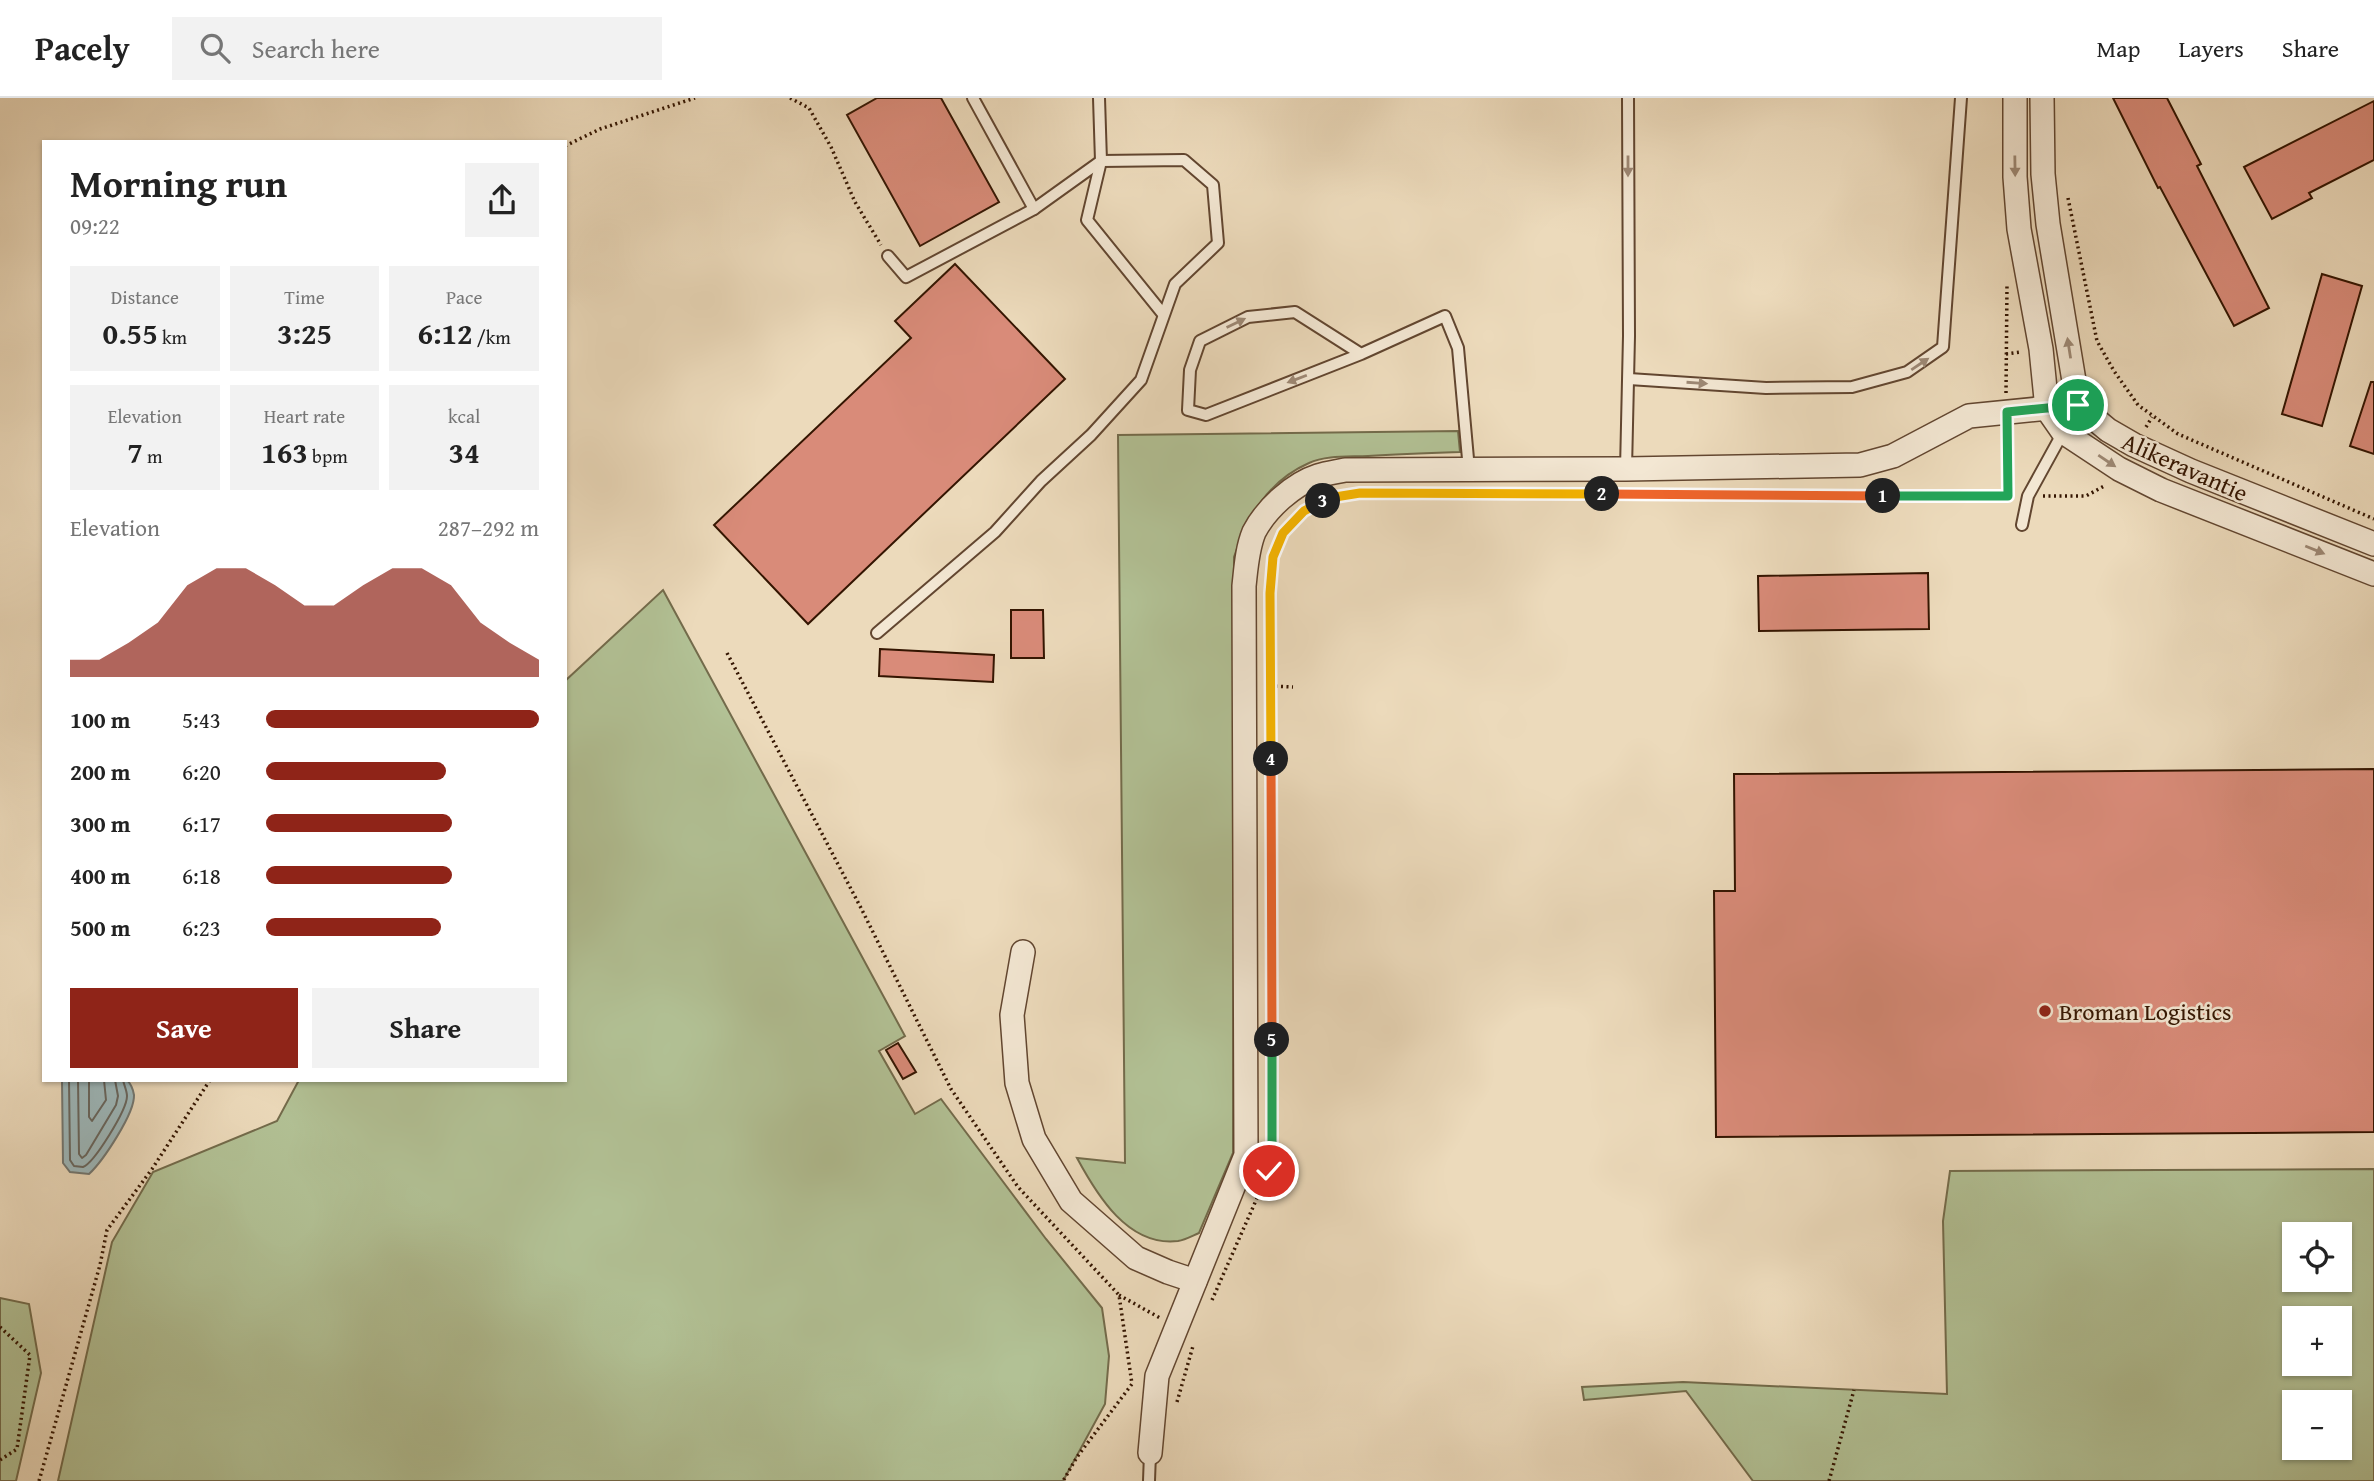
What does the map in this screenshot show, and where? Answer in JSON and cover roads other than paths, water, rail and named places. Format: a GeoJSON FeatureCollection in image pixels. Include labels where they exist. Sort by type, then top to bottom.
{"type":"FeatureCollection","features":[{"type":"Feature","properties":{"kind":"street","name":"Alikeravantie"},"geometry":{"type":"LineString","coordinates":[[2015,98],[2015,177],[2019,229],[2041,349],[2047,409],[2063,432],[2119,469],[2161,489],[2374,574]]}},
{"type":"Feature","properties":{"kind":"street"},"geometry":{"type":"LineString","coordinates":[[1150,1452],[1157,1376],[1246,1155],[1244,586],[1247,556],[1255,532],[1270,508],[1316,476],[1356,469],[1626,469],[1860,465],[1893,456],[1969,416],[2078,405],[2048,224],[2043,174],[2042,98]]}},
{"type":"Feature","properties":{"kind":"street","name":"Alikeravantie"},"geometry":{"type":"LineString","coordinates":[[2078,405],[2108,430],[2134,445],[2191,471],[2374,544]]}},
{"type":"Feature","properties":{"kind":"street"},"geometry":{"type":"LineString","coordinates":[[1023,952],[1012,1015],[1017,1083],[1034,1139],[1070,1201],[1136,1258],[1195,1281]]}},
{"type":"Feature","properties":{"kind":"lane"},"geometry":{"type":"LineString","coordinates":[[973,98],[1034,209]]}},
{"type":"Feature","properties":{"kind":"lane"},"geometry":{"type":"LineString","coordinates":[[1099,98],[1101,161],[1087,220],[1163,314]]}},
{"type":"Feature","properties":{"kind":"lane"},"geometry":{"type":"LineString","coordinates":[[1626,469],[1629,379],[1628,98]]}},
{"type":"Feature","properties":{"kind":"lane"},"geometry":{"type":"LineString","coordinates":[[1629,379],[1766,388],[1852,387],[1907,372],[1943,347],[1961,98]]}},
{"type":"Feature","properties":{"kind":"lane"},"geometry":{"type":"LineString","coordinates":[[877,633],[995,532],[1041,481],[1091,435],[1141,380],[1175,284],[1218,243],[1213,185],[1184,160],[1101,161],[1034,209],[906,277],[888,256]]}},
{"type":"Feature","properties":{"kind":"lane"},"geometry":{"type":"LineString","coordinates":[[1361,354],[1294,312],[1248,317],[1200,341],[1190,370],[1188,410],[1206,415],[1361,354],[1445,316],[1458,348],[1469,470]]}},
{"type":"Feature","properties":{"kind":"lane"},"geometry":{"type":"LineString","coordinates":[[2021,525],[2028,496],[2078,405]]}},
{"type":"Feature","properties":{"kind":"lane"},"geometry":{"type":"LineString","coordinates":[[1149,1481],[1150,1452]]}},
{"type":"Feature","properties":{"kind":"water"},"geometry":{"type":"Polygon","coordinates":[[[62,1082],[129,1082],[134,1095],[133,1103],[110,1148],[95,1168],[89,1174],[70,1172],[63,1163],[62,1082]]]}},
{"type":"Feature","properties":{"kind":"place","name":"Broman Logistics"},"geometry":{"type":"Point","coordinates":[2045,1011]}}]}
